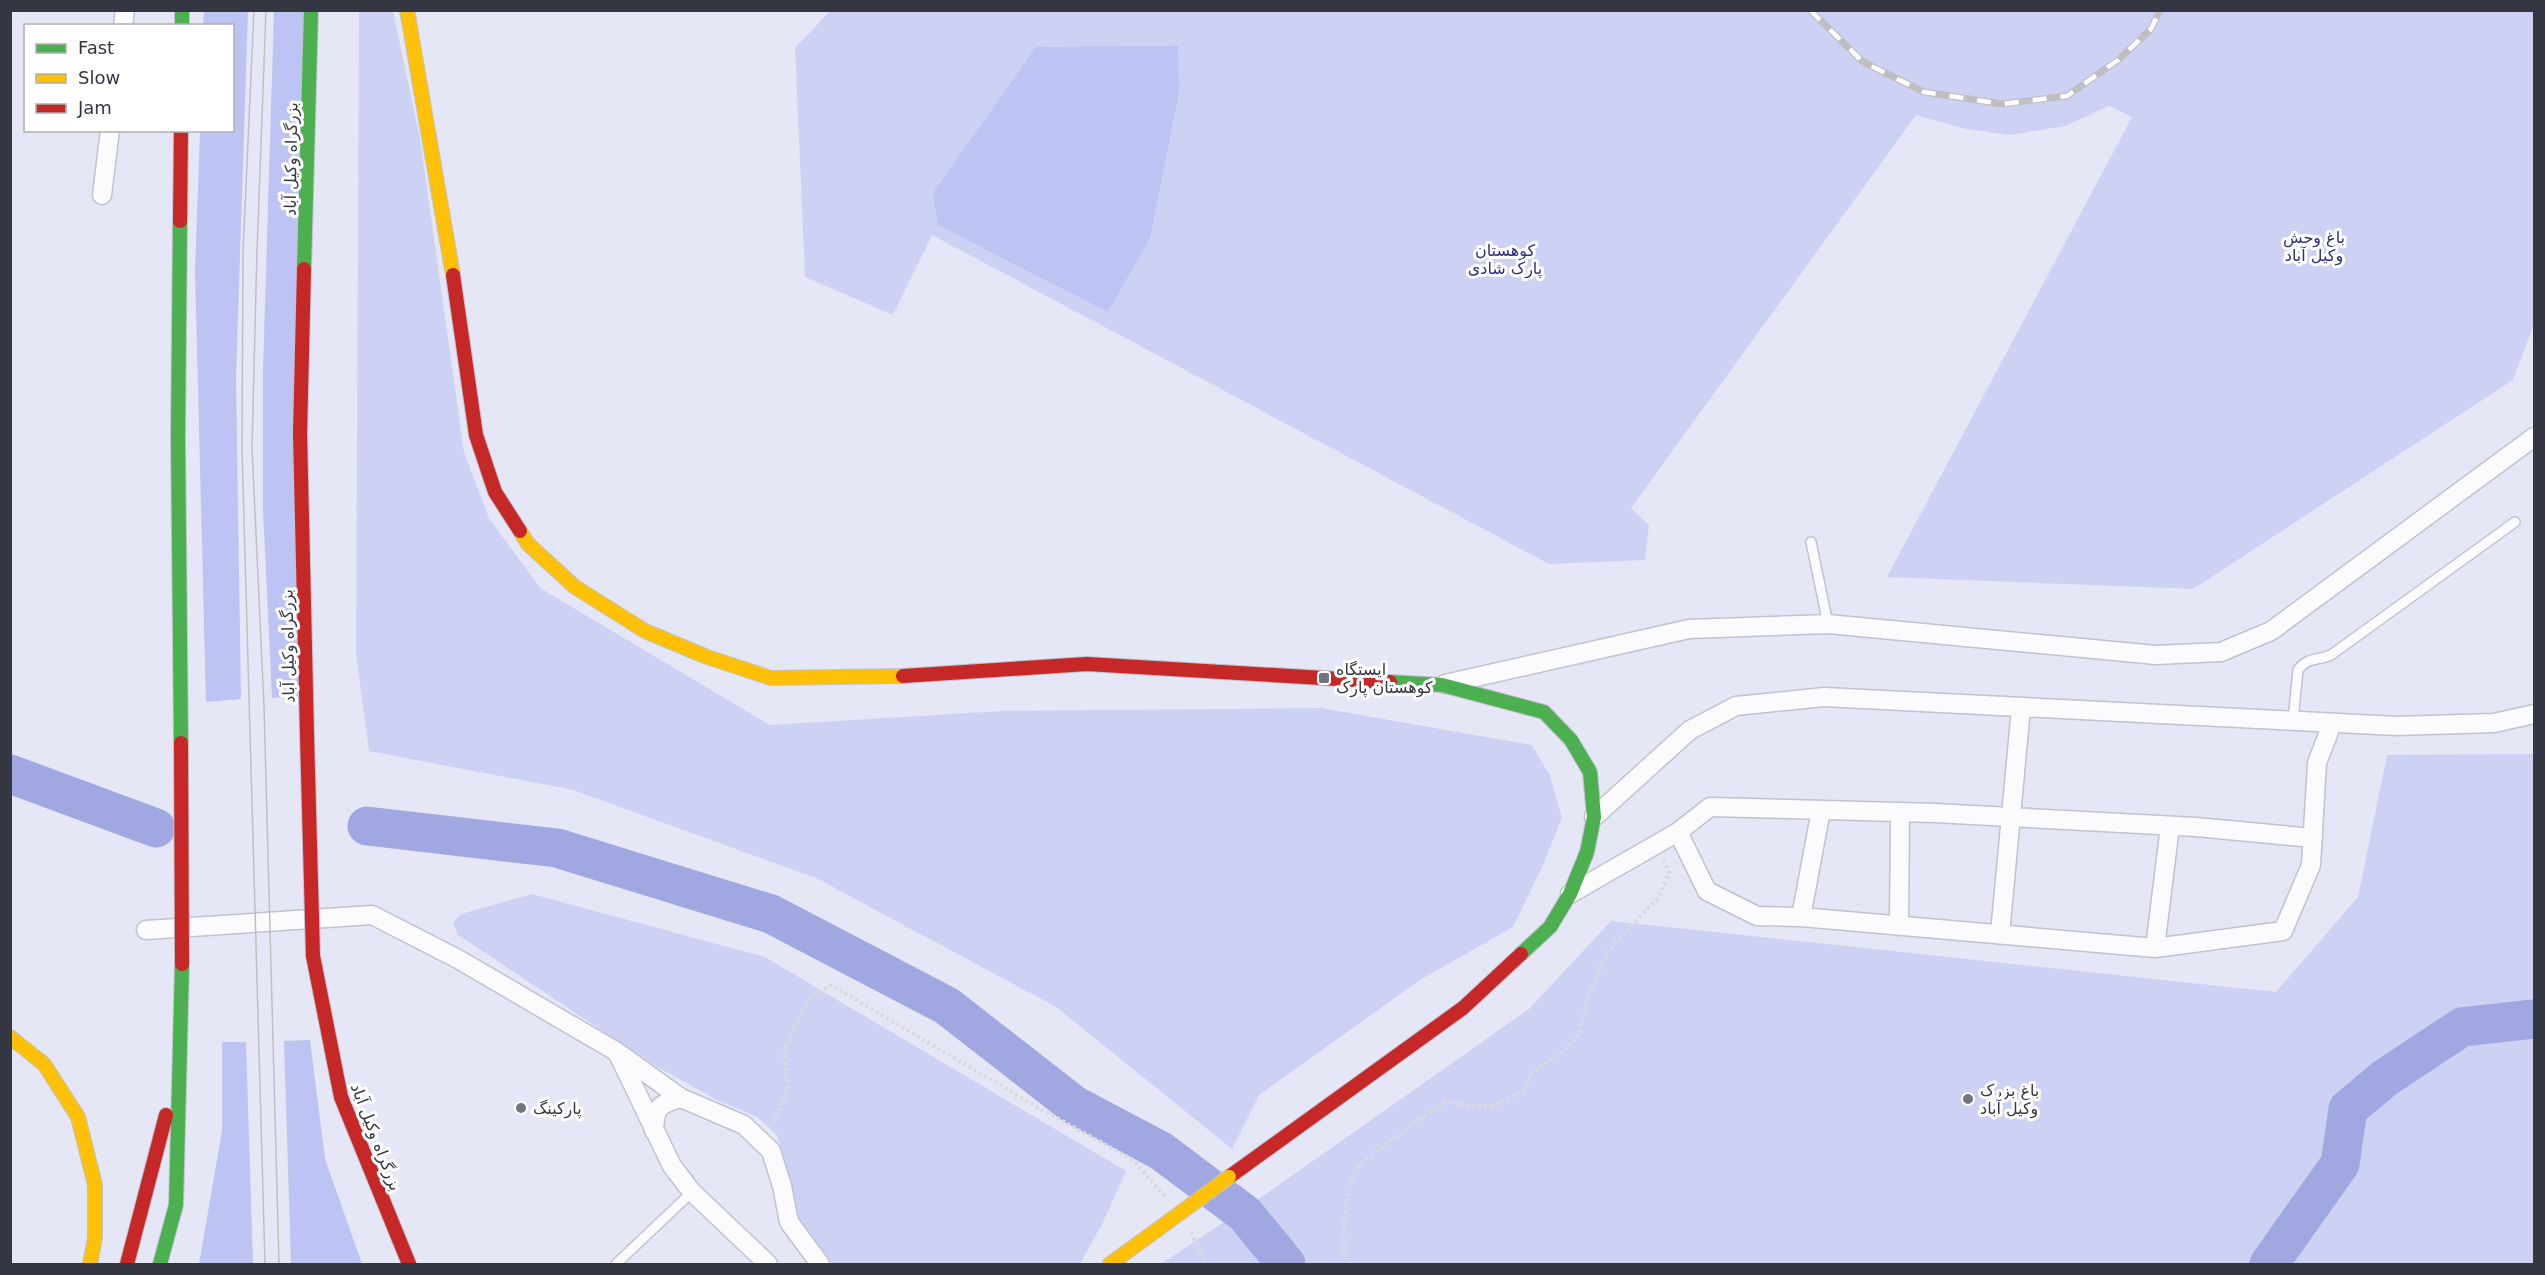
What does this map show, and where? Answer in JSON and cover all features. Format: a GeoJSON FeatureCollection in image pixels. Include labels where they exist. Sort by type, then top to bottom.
{"type":"FeatureCollection","features":[{"type":"Feature","properties":{"kind":"main road","name":"بزرگراه وکیل آباد"},"geometry":{"type":"LineString","coordinates":[[311,10],[300,433],[312,956],[341,1097],[409,1264]]}},
{"type":"Feature","properties":{"kind":"main road"},"geometry":{"type":"LineString","coordinates":[[407,10],[451,258],[476,435],[495,492],[528,544],[575,587],[645,631],[707,657],[771,678],[870,678],[1087,664],[1442,685],[1544,712],[1571,740],[1590,772],[1594,817],[1587,852],[1570,894],[1550,927],[1463,1008],[1110,1264]]}},
{"type":"Feature","properties":{"kind":"main road"},"geometry":{"type":"LineString","coordinates":[[160,1264],[176,1205],[181,1055],[178,437],[181,132]]}},
{"type":"Feature","properties":{"kind":"main road"},"geometry":{"type":"LineString","coordinates":[[10,1037],[44,1064],[78,1117],[95,1185],[95,1238],[90,1264]]}},
{"type":"Feature","properties":{"kind":"main road"},"geometry":{"type":"LineString","coordinates":[[126,1264],[181,1055]]}},
{"type":"Feature","properties":{"kind":"street"},"geometry":{"type":"LineString","coordinates":[[102,195],[110,132]]}},
{"type":"Feature","properties":{"kind":"street"},"geometry":{"type":"LineString","coordinates":[[1442,685],[1689,629],[1828,624],[2156,655],[2221,652],[2271,631],[2535,437]]}},
{"type":"Feature","properties":{"kind":"street"},"geometry":{"type":"LineString","coordinates":[[1594,817],[1690,730],[1736,706],[1824,697],[2397,726],[2494,723],[2535,714]]}},
{"type":"Feature","properties":{"kind":"street"},"geometry":{"type":"LineString","coordinates":[[2000,934],[2020,708]]}},
{"type":"Feature","properties":{"kind":"street"},"geometry":{"type":"LineString","coordinates":[[1678,832],[1707,891],[1758,916],[1800,917],[2155,948],[2283,931],[2311,865],[2317,763],[2332,724]]}},
{"type":"Feature","properties":{"kind":"street"},"geometry":{"type":"LineString","coordinates":[[1570,894],[1678,832],[1710,807],[2012,817],[2170,826],[2313,838]]}},
{"type":"Feature","properties":{"kind":"street"},"geometry":{"type":"LineString","coordinates":[[1800,917],[1821,810]]}},
{"type":"Feature","properties":{"kind":"street"},"geometry":{"type":"LineString","coordinates":[[1899,926],[1900,812]]}},
{"type":"Feature","properties":{"kind":"street"},"geometry":{"type":"LineString","coordinates":[[2155,948],[2170,826]]}},
{"type":"Feature","properties":{"kind":"street"},"geometry":{"type":"LineString","coordinates":[[146,930],[372,915],[458,959],[616,1052],[681,1098],[744,1125],[771,1151],[782,1186],[789,1222],[820,1264]]}},
{"type":"Feature","properties":{"kind":"street"},"geometry":{"type":"LineString","coordinates":[[616,1052],[633,1081],[654,1133],[672,1166],[692,1192],[768,1264]]}},
{"type":"Feature","properties":{"kind":"street"},"geometry":{"type":"LineString","coordinates":[[654,1133],[658,1108],[665,1102],[681,1098]]}},
{"type":"Feature","properties":{"kind":"lane"},"geometry":{"type":"LineString","coordinates":[[2293,720],[2298,670],[2302,665],[2310,659],[2331,655],[2515,522]]}},
{"type":"Feature","properties":{"kind":"lane"},"geometry":{"type":"LineString","coordinates":[[1811,542],[1828,624]]}},
{"type":"Feature","properties":{"kind":"lane"},"geometry":{"type":"LineString","coordinates":[[616,1264],[692,1192]]}},
{"type":"Feature","properties":{"kind":"path"},"geometry":{"type":"LineString","coordinates":[[1351,1264],[1343,1257],[1344,1213],[1356,1170],[1388,1143],[1446,1101],[1477,1107],[1496,1105],[1524,1090],[1532,1073],[1562,1052],[1579,1035],[1589,994],[1607,952],[1658,898],[1668,873],[1659,843]]}},
{"type":"Feature","properties":{"kind":"path"},"geometry":{"type":"LineString","coordinates":[[774,1120],[788,1090],[784,1049],[808,1000],[831,985],[1032,1104],[1133,1160],[1171,1204]]}},
{"type":"Feature","properties":{"kind":"path"},"geometry":{"type":"LineString","coordinates":[[1186,1221],[1206,1264]]}},
{"type":"Feature","properties":{"kind":"green space","name":"کوهستان پارک شادی"},"geometry":{"type":"Polygon","coordinates":[[[831,10],[2534,11],[2534,324],[2513,380],[2193,589],[1887,577],[2132,117],[2109,106],[2065,126],[2010,135],[1966,129],[1916,115],[1631,508],[1649,525],[1645,560],[1549,564],[932,235],[893,315],[805,277],[795,48],[831,10]]]}},
{"type":"Feature","properties":{"kind":"green space"},"geometry":{"type":"Polygon","coordinates":[[[359,11],[393,11],[420,139],[464,452],[489,518],[540,588],[770,725],[1002,711],[1321,708],[1532,745],[1550,776],[1562,818],[1543,865],[1513,927],[1420,980],[1259,1095],[1232,1149],[1056,1007],[816,878],[573,790],[369,751],[356,654],[359,11]]]}},
{"type":"Feature","properties":{"kind":"green space","name":"باغ بزرک وکیل آباد"},"geometry":{"type":"Polygon","coordinates":[[[2534,754],[2534,1264],[1161,1264],[1273,1189],[1529,1009],[1611,921],[2276,992],[2358,897],[2387,755],[2534,754]]]}},
{"type":"Feature","properties":{"kind":"green space"},"geometry":{"type":"Polygon","coordinates":[[[532,894],[765,957],[1126,1171],[1103,1222],[1080,1264],[833,1264],[802,1229],[777,1135],[757,1117],[717,1100],[652,1064],[458,935],[453,923],[461,914],[532,894]]]}},
{"type":"Feature","properties":{"kind":"shaded area"},"geometry":{"type":"Polygon","coordinates":[[[204,11],[248,11],[236,378],[241,699],[206,702],[195,271],[200,132],[234,132],[234,24],[203,24],[204,11]]]}},
{"type":"Feature","properties":{"kind":"shaded area"},"geometry":{"type":"Polygon","coordinates":[[[274,11],[304,11],[305,696],[272,698],[263,509],[263,370],[274,11]]]}},
{"type":"Feature","properties":{"kind":"shaded area"},"geometry":{"type":"Polygon","coordinates":[[[1178,46],[1179,92],[1150,238],[1108,312],[938,225],[933,193],[1036,47],[1178,46]]]}},
{"type":"Feature","properties":{"kind":"shaded area"},"geometry":{"type":"Polygon","coordinates":[[[310,1040],[325,1159],[362,1264],[291,1264],[284,1041],[310,1040]]]}},
{"type":"Feature","properties":{"kind":"shaded area"},"geometry":{"type":"Polygon","coordinates":[[[222,1042],[246,1042],[253,1264],[199,1264],[222,1131],[222,1042]]]}},
{"type":"Feature","properties":{"kind":"waterway"},"geometry":{"type":"LineString","coordinates":[[10,774],[156,828]]}},
{"type":"Feature","properties":{"kind":"waterway"},"geometry":{"type":"LineString","coordinates":[[367,826],[557,848],[771,914],[947,1006],[1074,1105],[1161,1151],[1245,1214],[1286,1264]]}},
{"type":"Feature","properties":{"kind":"waterway"},"geometry":{"type":"LineString","coordinates":[[2269,1264],[2340,1164],[2348,1109],[2385,1078],[2462,1027],[2534,1019]]}},
{"type":"Feature","properties":{"kind":"tram line"},"geometry":{"type":"LineString","coordinates":[[254,10],[243,252],[242,449],[265,1264]]}},
{"type":"Feature","properties":{"kind":"tram line"},"geometry":{"type":"LineString","coordinates":[[266,10],[252,448],[264,706],[279,1264]]}},
{"type":"Feature","properties":{"kind":"railway"},"geometry":{"type":"LineString","coordinates":[[1810,10],[1863,62],[1924,92],[2002,104],[2067,96],[2118,60],[2151,29],[2160,10]]}},
{"type":"Feature","properties":{"kind":"traffic: fast"},"geometry":{"type":"LineString","coordinates":[[182,10],[182,24]]}},
{"type":"Feature","properties":{"kind":"traffic: fast"},"geometry":{"type":"LineString","coordinates":[[304,269],[311,10]]}},
{"type":"Feature","properties":{"kind":"traffic: fast"},"geometry":{"type":"LineString","coordinates":[[180,221],[178,437],[181,743]]}},
{"type":"Feature","properties":{"kind":"traffic: fast"},"geometry":{"type":"LineString","coordinates":[[1390,682],[1442,685],[1544,712],[1571,740],[1590,772],[1594,817],[1587,852],[1570,894],[1550,927],[1521,954]]}},
{"type":"Feature","properties":{"kind":"traffic: fast"},"geometry":{"type":"LineString","coordinates":[[160,1264],[176,1205],[182,964]]}},
{"type":"Feature","properties":{"kind":"traffic: slow"},"geometry":{"type":"LineString","coordinates":[[407,10],[453,275]]}},
{"type":"Feature","properties":{"kind":"traffic: slow"},"geometry":{"type":"LineString","coordinates":[[520,531],[528,544],[575,587],[645,631],[707,657],[771,678],[903,676]]}},
{"type":"Feature","properties":{"kind":"traffic: slow"},"geometry":{"type":"LineString","coordinates":[[10,1037],[44,1064],[78,1117],[95,1185],[95,1238],[90,1264]]}},
{"type":"Feature","properties":{"kind":"traffic: slow"},"geometry":{"type":"LineString","coordinates":[[1161,1227],[1229,1177]]}},
{"type":"Feature","properties":{"kind":"traffic: slow"},"geometry":{"type":"LineString","coordinates":[[1110,1264],[1161,1227]]}},
{"type":"Feature","properties":{"kind":"traffic: jam"},"geometry":{"type":"LineString","coordinates":[[180,221],[181,132]]}},
{"type":"Feature","properties":{"kind":"traffic: jam"},"geometry":{"type":"LineString","coordinates":[[304,269],[300,433],[307,735]]}},
{"type":"Feature","properties":{"kind":"traffic: jam"},"geometry":{"type":"LineString","coordinates":[[453,275],[476,435],[495,492],[520,531]]}},
{"type":"Feature","properties":{"kind":"traffic: jam"},"geometry":{"type":"LineString","coordinates":[[903,676],[1087,664],[1390,682]]}},
{"type":"Feature","properties":{"kind":"traffic: jam"},"geometry":{"type":"LineString","coordinates":[[307,735],[313,956]]}},
{"type":"Feature","properties":{"kind":"traffic: jam"},"geometry":{"type":"LineString","coordinates":[[181,743],[182,964]]}},
{"type":"Feature","properties":{"kind":"traffic: jam"},"geometry":{"type":"LineString","coordinates":[[1229,1177],[1463,1008],[1521,954]]}},
{"type":"Feature","properties":{"kind":"traffic: jam"},"geometry":{"type":"LineString","coordinates":[[313,956],[341,1097],[409,1264]]}},
{"type":"Feature","properties":{"kind":"traffic: jam"},"geometry":{"type":"LineString","coordinates":[[127,1264],[166,1115]]}},
{"type":"Feature","properties":{"kind":"place","name":"ایستگاه کوهستان پارک"},"geometry":{"type":"Point","coordinates":[1324,678]}},
{"type":"Feature","properties":{"kind":"place","name":"باغ بزرک وکیل آباد"},"geometry":{"type":"Point","coordinates":[1968,1099]}},
{"type":"Feature","properties":{"kind":"place","name":"پارکینگ"},"geometry":{"type":"Point","coordinates":[521,1108]}},
{"type":"Feature","properties":{"kind":"park label","name":"باغ وحش وکیل آباد"},"geometry":{"type":"Point","coordinates":[2314,246]}}]}
